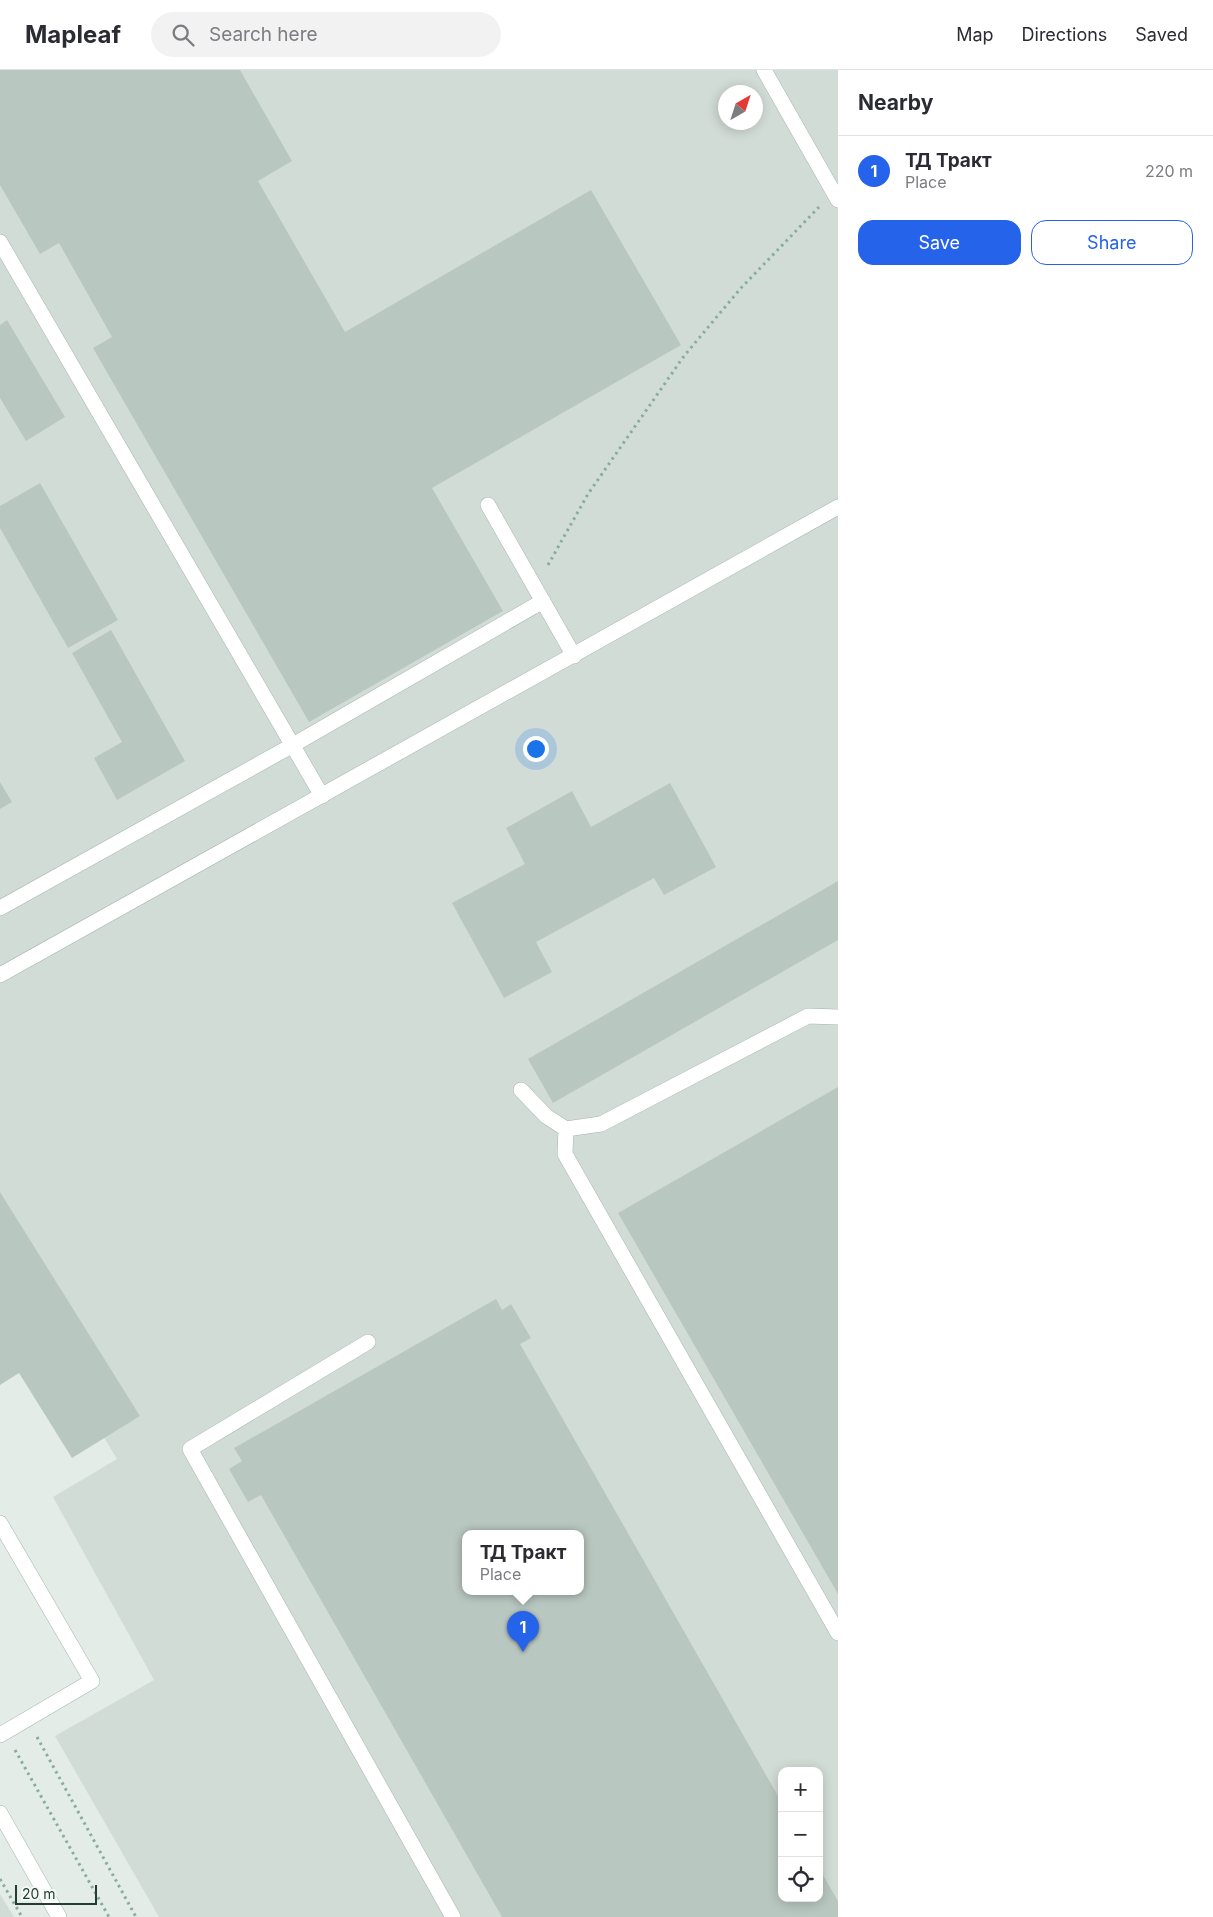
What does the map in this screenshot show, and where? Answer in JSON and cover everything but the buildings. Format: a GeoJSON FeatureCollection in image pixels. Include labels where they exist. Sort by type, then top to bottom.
{"type":"FeatureCollection","features":[{"type":"Feature","properties":{"kind":"street"},"geometry":{"type":"LineString","coordinates":[[764,70],[836,196]]}},
{"type":"Feature","properties":{"kind":"street"},"geometry":{"type":"LineString","coordinates":[[0,242],[322,796]]}},
{"type":"Feature","properties":{"kind":"street"},"geometry":{"type":"LineString","coordinates":[[488,505],[574,656]]}},
{"type":"Feature","properties":{"kind":"street"},"geometry":{"type":"LineString","coordinates":[[0,975],[838,507]]}},
{"type":"Feature","properties":{"kind":"street"},"geometry":{"type":"LineString","coordinates":[[0,908],[292,745],[543,601]]}},
{"type":"Feature","properties":{"kind":"street"},"geometry":{"type":"LineString","coordinates":[[521,1090],[546,1116],[566,1129],[601,1124],[808,1016],[838,1017]]}},
{"type":"Feature","properties":{"kind":"street"},"geometry":{"type":"LineString","coordinates":[[566,1129],[565,1154],[838,1633]]}},
{"type":"Feature","properties":{"kind":"street"},"geometry":{"type":"LineString","coordinates":[[368,1342],[190,1449],[453,1917]]}},
{"type":"Feature","properties":{"kind":"street"},"geometry":{"type":"LineString","coordinates":[[0,1524],[92,1681],[2,1734]]}},
{"type":"Feature","properties":{"kind":"street"},"geometry":{"type":"LineString","coordinates":[[0,1813],[58,1917]]}},
{"type":"Feature","properties":{"kind":"path"},"geometry":{"type":"LineString","coordinates":[[535,588],[588,494],[684,356],[741,288],[836,196]]}},
{"type":"Feature","properties":{"kind":"path"},"geometry":{"type":"LineString","coordinates":[[28,1719],[136,1917]]}},
{"type":"Feature","properties":{"kind":"path"},"geometry":{"type":"LineString","coordinates":[[2,1734],[109,1917]]}},
{"type":"Feature","properties":{"kind":"path"},"geometry":{"type":"LineString","coordinates":[[0,1879],[22,1917]]}},
{"type":"Feature","properties":{"kind":"shaded area"},"geometry":{"type":"Polygon","coordinates":[[[0,70],[838,70],[838,1917],[159,1917],[55,1736],[154,1680],[53,1497],[117,1459],[0,1266],[0,70]]]}},
{"type":"Feature","properties":{"kind":"shaded area"},"geometry":{"type":"Polygon","coordinates":[[[0,1894],[14,1917],[0,1917],[0,1894]]]}},
{"type":"Feature","properties":{"kind":"place","name":"ТД Тракт"},"geometry":{"type":"Point","coordinates":[523,1652]}}]}
